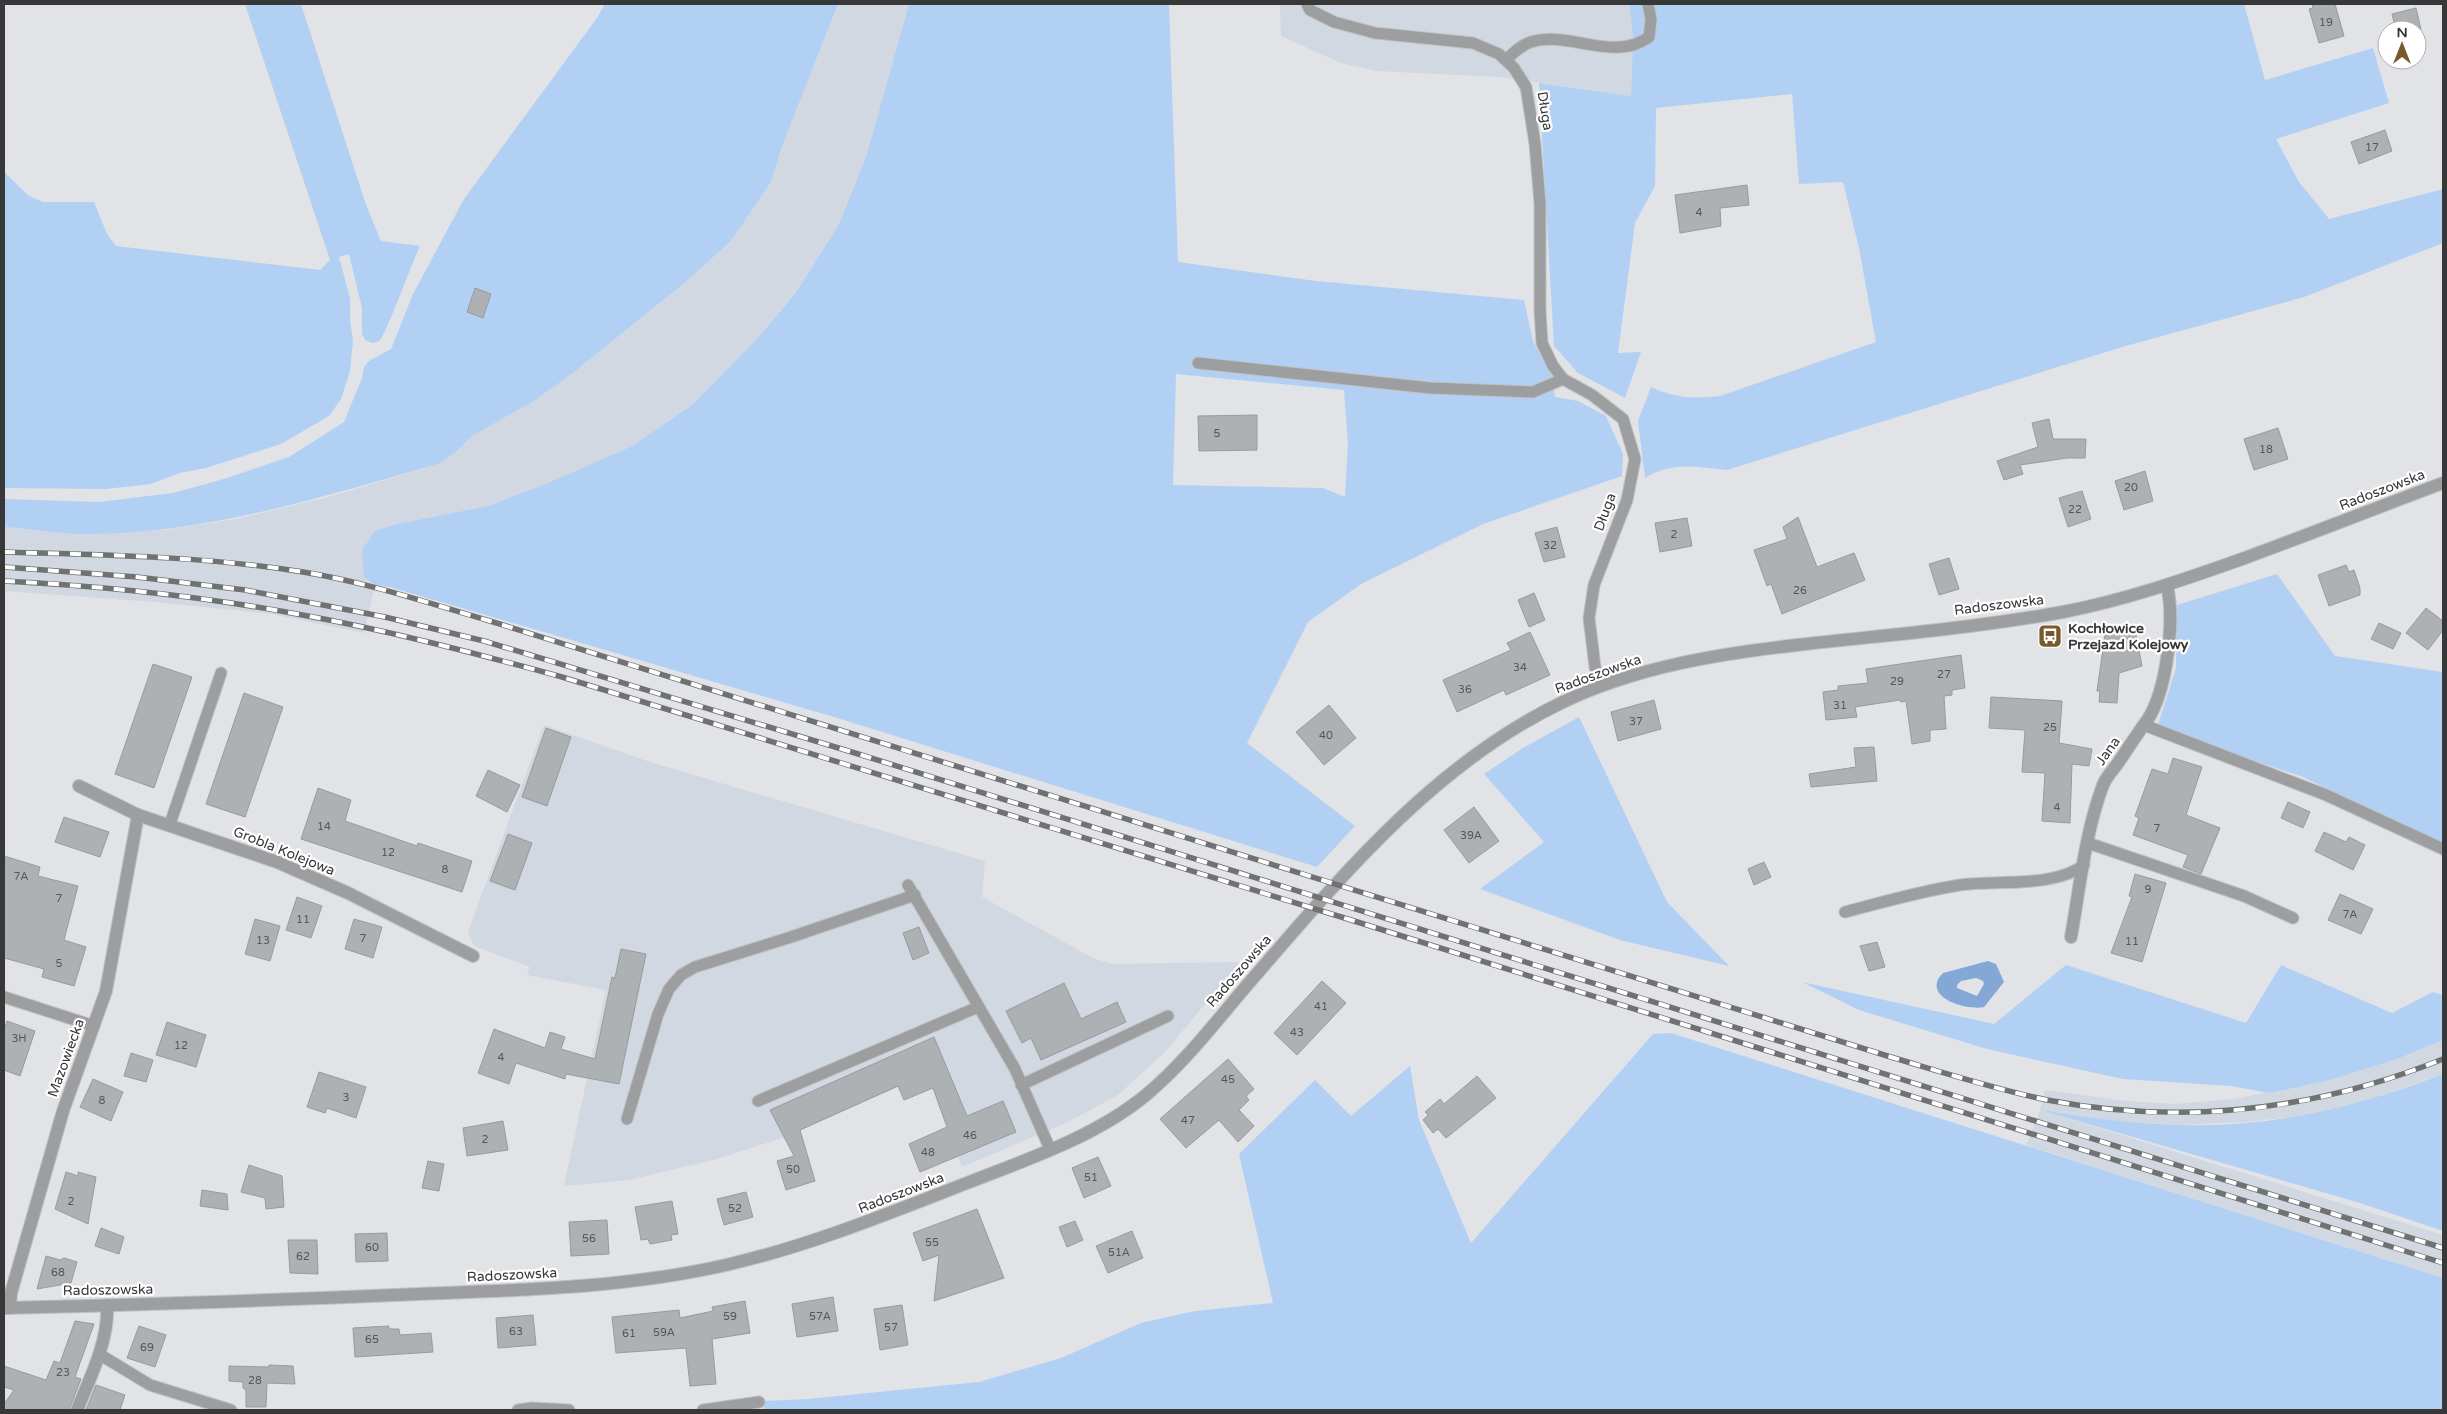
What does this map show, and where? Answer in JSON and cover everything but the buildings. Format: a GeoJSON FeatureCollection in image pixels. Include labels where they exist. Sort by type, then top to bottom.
{"type":"FeatureCollection","features":[{"type":"Feature","properties":{"kind":"street","name":"Radoszowska"},"geometry":{"type":"LineString","coordinates":[[7,1308],[107,1306],[546,1288],[648,1280],[721,1267],[840,1233],[1050,1149],[1109,1120],[1143,1098],[1160,1082],[1356,862],[1444,779],[1523,723],[1565,701],[1601,686],[1682,661],[2051,614],[2112,602],[2167,586],[2443,483]]}},
{"type":"Feature","properties":{"kind":"street","name":"Jana"},"geometry":{"type":"LineString","coordinates":[[2071,937],[2088,843],[2104,781],[2144,725],[2163,677],[2170,619],[2170,601],[2167,586]]}},
{"type":"Feature","properties":{"kind":"street","name":"Grobla Kolejowa"},"geometry":{"type":"LineString","coordinates":[[79,786],[138,815],[170,824],[277,862],[313,877],[473,956]]}},
{"type":"Feature","properties":{"kind":"street","name":"Mazowiecka"},"geometry":{"type":"LineString","coordinates":[[7,1308],[59,1125],[80,1058],[106,991],[138,815]]}},
{"type":"Feature","properties":{"kind":"street"},"geometry":{"type":"LineString","coordinates":[[77,1410],[99,1354],[108,1319],[107,1306]]}},
{"type":"Feature","properties":{"kind":"lane","name":"Długa"},"geometry":{"type":"LineString","coordinates":[[1307,4],[1310,10],[1334,22],[1374,33],[1473,44],[1499,54],[1514,68],[1526,87],[1535,144],[1540,204],[1540,310],[1542,343],[1553,366],[1563,379],[1592,395],[1623,419],[1636,459],[1627,500],[1594,585],[1589,618],[1595,667],[1601,686]]}},
{"type":"Feature","properties":{"kind":"lane"},"geometry":{"type":"LineString","coordinates":[[1506,60],[1516,50],[1530,42],[1553,39],[1622,48],[1639,44],[1649,37],[1651,19],[1648,4]]}},
{"type":"Feature","properties":{"kind":"lane"},"geometry":{"type":"LineString","coordinates":[[1198,363],[1430,388],[1533,392],[1563,379]]}},
{"type":"Feature","properties":{"kind":"lane"},"geometry":{"type":"LineString","coordinates":[[170,824],[220,673]]}},
{"type":"Feature","properties":{"kind":"lane"},"geometry":{"type":"LineString","coordinates":[[2144,725],[2326,795],[2443,849]]}},
{"type":"Feature","properties":{"kind":"lane"},"geometry":{"type":"LineString","coordinates":[[2088,843],[2244,896],[2294,918]]}},
{"type":"Feature","properties":{"kind":"lane"},"geometry":{"type":"LineString","coordinates":[[1844,912],[1962,885],[2038,880],[2070,873],[2084,865]]}},
{"type":"Feature","properties":{"kind":"lane"},"geometry":{"type":"LineString","coordinates":[[627,1119],[658,1014],[669,989],[680,976],[695,967],[911,890],[1021,1085],[1050,1149]]}},
{"type":"Feature","properties":{"kind":"lane"},"geometry":{"type":"LineString","coordinates":[[4,997],[94,1026]]}},
{"type":"Feature","properties":{"kind":"lane"},"geometry":{"type":"LineString","coordinates":[[758,1100],[978,1007]]}},
{"type":"Feature","properties":{"kind":"lane"},"geometry":{"type":"LineString","coordinates":[[1021,1085],[1168,1016]]}},
{"type":"Feature","properties":{"kind":"lane"},"geometry":{"type":"LineString","coordinates":[[99,1354],[150,1385],[231,1410]]}},
{"type":"Feature","properties":{"kind":"lane"},"geometry":{"type":"LineString","coordinates":[[703,1410],[759,1402]]}},
{"type":"Feature","properties":{"kind":"lane"},"geometry":{"type":"LineString","coordinates":[[518,1410],[532,1408],[569,1410]]}},
{"type":"Feature","properties":{"kind":"shaded area"},"geometry":{"type":"Polygon","coordinates":[[[245,4],[301,4],[366,205],[381,241],[420,246],[383,335],[376,342],[372,343],[365,340],[362,334],[362,308],[349,254],[339,257],[350,298],[350,320],[353,341],[350,371],[341,399],[329,416],[281,444],[206,468],[180,473],[151,484],[106,489],[4,488],[4,172],[29,196],[43,202],[94,202],[107,234],[116,246],[320,270],[330,260],[245,4]]]}},
{"type":"Feature","properties":{"kind":"shaded area"},"geometry":{"type":"Polygon","coordinates":[[[605,4],[838,4],[781,149],[771,182],[731,241],[688,280],[573,373],[534,401],[472,436],[456,452],[438,464],[311,500],[183,527],[139,532],[84,534],[4,527],[4,499],[99,502],[173,493],[224,479],[289,457],[344,422],[362,378],[364,367],[369,361],[391,349],[413,294],[464,199],[597,18],[605,4]]]}},
{"type":"Feature","properties":{"kind":"shaded area"},"geometry":{"type":"Polygon","coordinates":[[[838,4],[909,4],[866,157],[839,224],[796,291],[755,341],[692,405],[632,446],[548,483],[488,506],[397,524],[364,577],[375,585],[364,633],[272,614],[155,602],[4,591],[4,527],[93,534],[164,530],[236,519],[325,498],[438,464],[456,452],[472,436],[534,401],[573,373],[688,280],[731,241],[771,182],[781,149],[838,4]]]}},
{"type":"Feature","properties":{"kind":"shaded area"},"geometry":{"type":"Polygon","coordinates":[[[909,4],[1169,4],[1178,262],[1316,281],[1524,300],[1533,341],[1552,376],[1555,397],[1578,401],[1606,416],[1623,454],[1622,476],[1483,524],[1361,584],[1308,622],[1247,743],[1355,826],[1317,867],[834,717],[390,587],[375,585],[364,577],[362,550],[375,531],[397,524],[488,506],[548,483],[632,446],[692,405],[755,341],[796,292],[839,224],[866,157],[909,4]],[[1176,374],[1173,485],[1323,488],[1345,497],[1348,443],[1344,390],[1176,374]]]}},
{"type":"Feature","properties":{"kind":"shaded area"},"geometry":{"type":"Polygon","coordinates":[[[1280,4],[1629,4],[1633,35],[1631,96],[1500,77],[1377,71],[1341,63],[1281,36],[1280,4]]]}},
{"type":"Feature","properties":{"kind":"shaded area"},"geometry":{"type":"Polygon","coordinates":[[[1629,4],[2244,4],[2265,80],[2373,48],[2377,70],[2379,70],[2389,103],[2276,139],[2299,182],[2329,219],[2443,189],[2443,243],[2304,297],[2122,347],[1727,470],[1675,467],[1665,469],[1645,478],[1638,421],[1651,387],[1685,397],[1720,396],[1876,342],[1859,248],[1843,182],[1799,184],[1792,94],[1656,108],[1655,186],[1635,223],[1618,353],[1641,352],[1625,398],[1578,373],[1554,346],[1539,83],[1631,96],[1633,35],[1629,4]]]}},
{"type":"Feature","properties":{"kind":"shaded area"},"geometry":{"type":"Polygon","coordinates":[[[2277,574],[2335,656],[2443,672],[2443,845],[2303,777],[2157,728],[2176,668],[2177,605],[2277,574]]]}},
{"type":"Feature","properties":{"kind":"shaded area"},"geometry":{"type":"Polygon","coordinates":[[[1579,717],[1667,902],[1729,966],[1620,940],[1480,889],[1544,842],[1484,774],[1523,748],[1579,717]]]}},
{"type":"Feature","properties":{"kind":"shaded area"},"geometry":{"type":"Polygon","coordinates":[[[544,725],[650,762],[985,861],[982,897],[1095,959],[1113,964],[1240,962],[1165,1052],[1118,1095],[1066,1123],[962,1167],[933,1088],[904,1100],[898,1087],[785,1137],[717,1159],[629,1180],[564,1186],[606,990],[527,975],[530,967],[474,946],[468,932],[544,725]]]}},
{"type":"Feature","properties":{"kind":"shaded area"},"geometry":{"type":"Polygon","coordinates":[[[1988,961],[1996,964],[2004,982],[1984,1007],[1966,1007],[1941,995],[1937,989],[1937,981],[1943,973],[1988,961]],[[1976,978],[1961,981],[1957,988],[1977,996],[1984,984],[1983,981],[1976,978]]]}},
{"type":"Feature","properties":{"kind":"shaded area"},"geometry":{"type":"Polygon","coordinates":[[[2066,965],[2246,1023],[2281,965],[2392,1013],[2433,992],[2443,995],[2443,1040],[2397,1059],[2330,1080],[2269,1093],[2231,1086],[2123,1079],[1987,1049],[1859,1010],[1802,982],[1994,1024],[2066,965]]]}},
{"type":"Feature","properties":{"kind":"shaded area"},"geometry":{"type":"Polygon","coordinates":[[[1671,1033],[2443,1278],[2443,1410],[764,1410],[763,1401],[809,1399],[979,1382],[1061,1358],[1141,1323],[1195,1311],[1273,1303],[1239,1154],[1315,1080],[1351,1116],[1410,1066],[1419,1120],[1471,1243],[1653,1034],[1671,1033]]]}},
{"type":"Feature","properties":{"kind":"shaded area"},"geometry":{"type":"Polygon","coordinates":[[[2443,1040],[2443,1074],[2346,1108],[2307,1115],[2246,1122],[2181,1125],[2125,1122],[2044,1111],[2443,1235],[2443,1278],[2026,1145],[2040,1110],[2045,1090],[2126,1101],[2175,1104],[2234,1099],[2330,1080],[2397,1059],[2443,1040]]]}},
{"type":"Feature","properties":{"kind":"shaded area"},"geometry":{"type":"Polygon","coordinates":[[[2443,1074],[2443,1231],[2360,1203],[2040,1110],[2145,1123],[2214,1125],[2248,1123],[2314,1113],[2347,1105],[2411,1086],[2443,1074]]]}},
{"type":"Feature","properties":{"kind":"railway"},"geometry":{"type":"LineString","coordinates":[[4,552],[191,559],[303,572],[374,587],[490,621],[1894,1058],[1989,1086],[2047,1100],[2098,1108],[2149,1112],[2248,1109],[2297,1102],[2346,1091],[2395,1077],[2443,1059]]}},
{"type":"Feature","properties":{"kind":"railway"},"geometry":{"type":"LineString","coordinates":[[4,567],[137,577],[245,590],[385,617],[484,641],[855,753],[2443,1248]]}},
{"type":"Feature","properties":{"kind":"railway"},"geometry":{"type":"LineString","coordinates":[[4,581],[151,593],[224,602],[331,620],[463,651],[562,677],[1351,920],[2443,1263]]}},
{"type":"Feature","properties":{"kind":"place","name":"Kochłowice Przejazd Kolejowy"},"geometry":{"type":"Point","coordinates":[2050,636]}}]}
